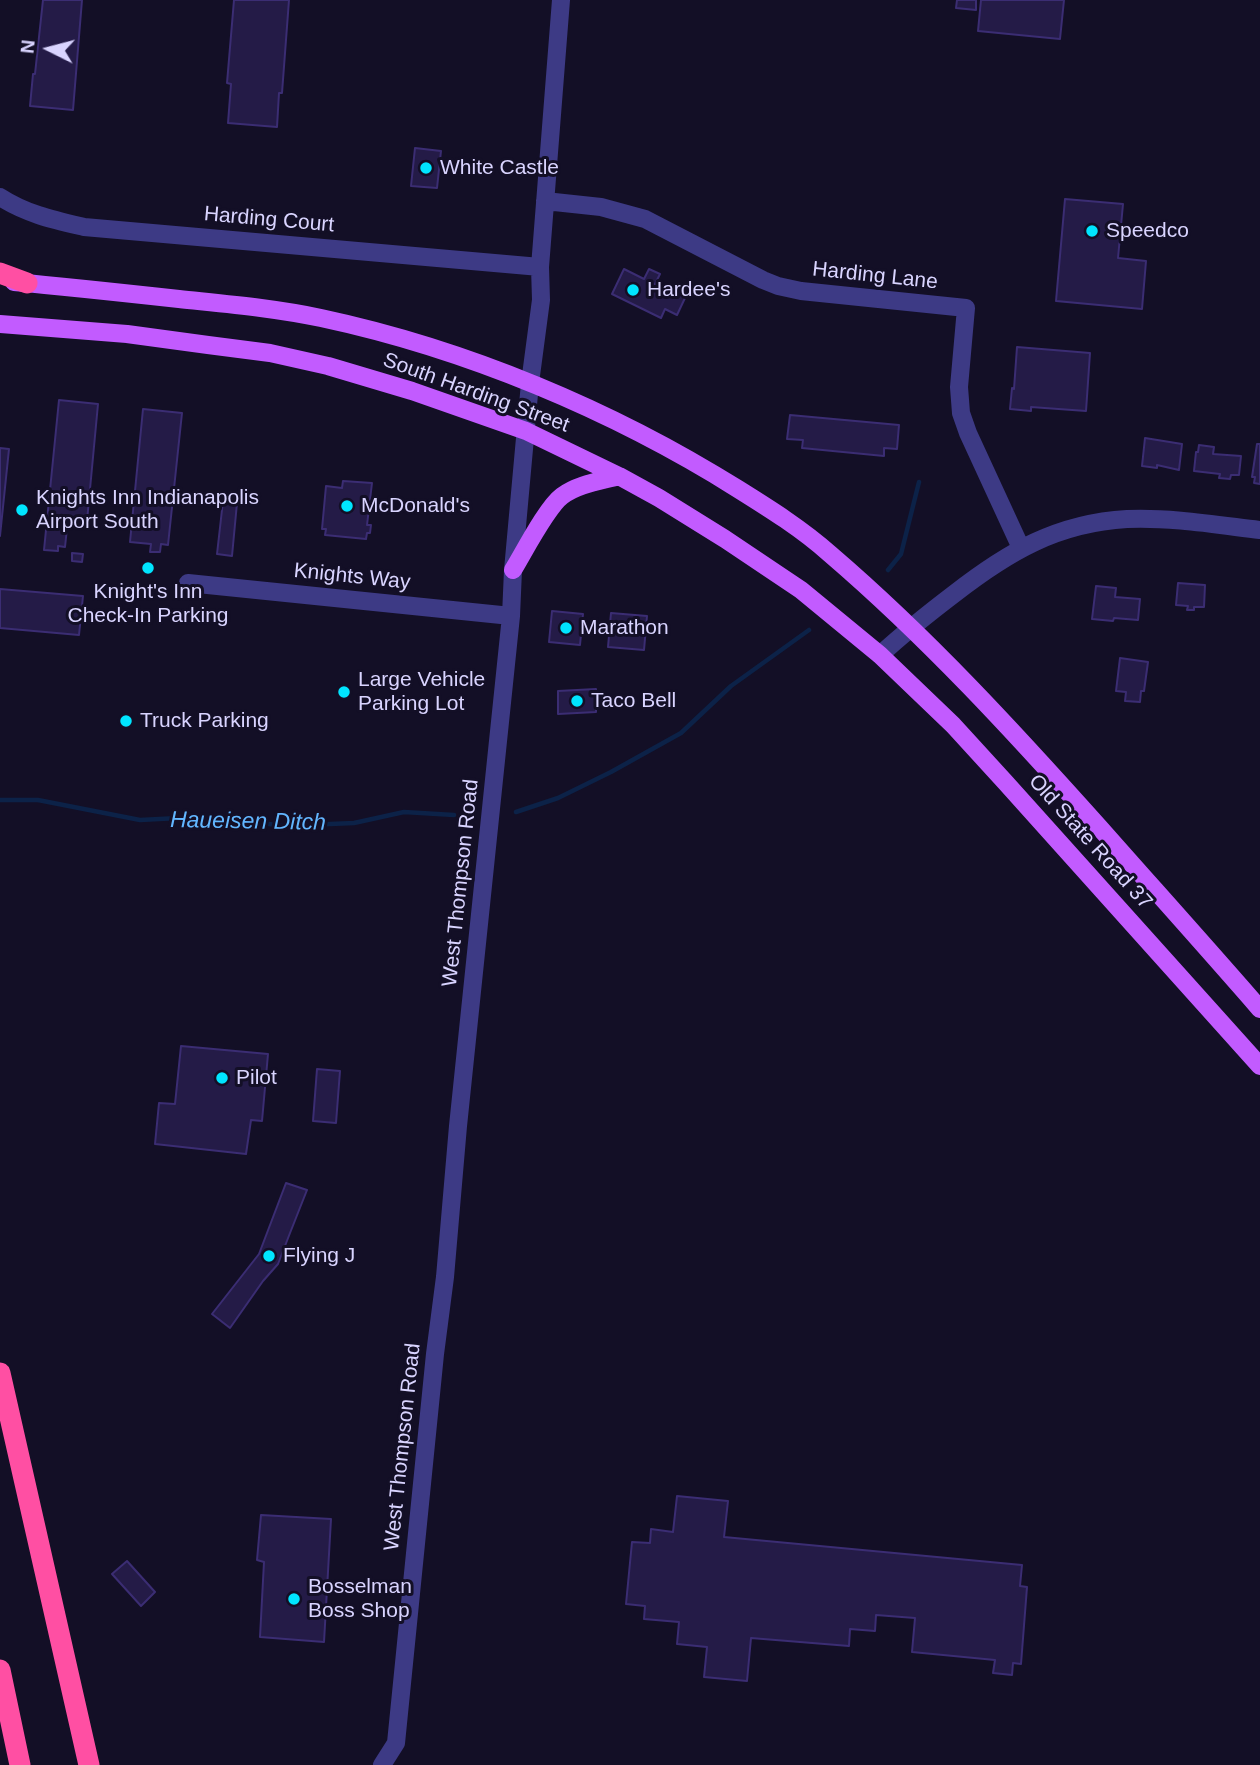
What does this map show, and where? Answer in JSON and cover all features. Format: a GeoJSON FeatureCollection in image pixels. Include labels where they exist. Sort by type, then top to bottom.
{"type":"FeatureCollection","features":[{"type":"Feature","properties":{"kind":"highway"},"geometry":{"type":"LineString","coordinates":[[0,273],[27,283]]}},
{"type":"Feature","properties":{"kind":"highway"},"geometry":{"type":"LineString","coordinates":[[0,1373],[89,1765]]}},
{"type":"Feature","properties":{"kind":"highway"},"geometry":{"type":"LineString","coordinates":[[0,1670],[20,1765]]}},
{"type":"Feature","properties":{"kind":"main road","name":"South Harding Street"},"geometry":{"type":"LineString","coordinates":[[0,280],[257,307],[320,318],[399,337],[530,383],[661,444],[777,513],[829,552],[911,627]]}},
{"type":"Feature","properties":{"kind":"main road","name":"South Harding Street"},"geometry":{"type":"LineString","coordinates":[[0,324],[127,334],[270,353],[328,366],[412,391],[526,431],[619,476],[725,539],[802,590],[880,655]]}},
{"type":"Feature","properties":{"kind":"main road"},"geometry":{"type":"LineString","coordinates":[[513,570],[561,496],[584,485],[619,476]]}},
{"type":"Feature","properties":{"kind":"main road","name":"Old State Road 37"},"geometry":{"type":"LineString","coordinates":[[911,627],[988,704],[1260,1009]]}},
{"type":"Feature","properties":{"kind":"main road","name":"Old State Road 37"},"geometry":{"type":"LineString","coordinates":[[880,655],[971,744],[1260,1066]]}},
{"type":"Feature","properties":{"kind":"street","name":"West Thompson Road"},"geometry":{"type":"LineString","coordinates":[[382,1765],[396,1743],[445,1277],[511,616],[530,383],[541,300],[540,267],[561,0]]}},
{"type":"Feature","properties":{"kind":"street","name":"Harding Court"},"geometry":{"type":"LineString","coordinates":[[0,197],[15,207],[47,219],[83,227],[540,267]]}},
{"type":"Feature","properties":{"kind":"street","name":"Harding Lane"},"geometry":{"type":"LineString","coordinates":[[545,201],[601,207],[645,219],[762,280],[783,287],[965,308],[959,387],[961,413],[1021,548]]}},
{"type":"Feature","properties":{"kind":"street"},"geometry":{"type":"LineString","coordinates":[[880,655],[911,627],[988,568],[1021,548],[1059,532],[1093,523],[1149,519],[1260,530]]}},
{"type":"Feature","properties":{"kind":"street","name":"Knights Way"},"geometry":{"type":"LineString","coordinates":[[188,583],[511,616]]}},
{"type":"Feature","properties":{"kind":"building"},"geometry":{"type":"Polygon","coordinates":[[[43,0],[82,0],[73,110],[30,106],[43,0]]]}},
{"type":"Feature","properties":{"kind":"building"},"geometry":{"type":"Polygon","coordinates":[[[234,0],[289,0],[277,127],[228,123],[231,84],[227,83],[234,0]]]}},
{"type":"Feature","properties":{"kind":"building"},"geometry":{"type":"Polygon","coordinates":[[[957,0],[976,0],[976,10],[956,8],[957,0]]]}},
{"type":"Feature","properties":{"kind":"building"},"geometry":{"type":"Polygon","coordinates":[[[981,0],[1064,0],[1060,39],[978,31],[981,0]]]}},
{"type":"Feature","properties":{"kind":"building","name":"White Castle"},"geometry":{"type":"Polygon","coordinates":[[[415,148],[441,151],[437,188],[411,186],[415,148]]]}},
{"type":"Feature","properties":{"kind":"building","name":"Speedco"},"geometry":{"type":"Polygon","coordinates":[[[1065,199],[1123,204],[1118,258],[1146,261],[1142,309],[1056,301],[1065,199]]]}},
{"type":"Feature","properties":{"kind":"building"},"geometry":{"type":"Polygon","coordinates":[[[624,269],[644,279],[649,269],[660,274],[655,284],[685,298],[677,315],[665,309],[661,318],[612,294],[624,269]]]}},
{"type":"Feature","properties":{"kind":"building"},"geometry":{"type":"Polygon","coordinates":[[[1017,347],[1090,353],[1086,411],[1031,407],[1031,411],[1010,409],[1017,347]]]}},
{"type":"Feature","properties":{"kind":"building"},"geometry":{"type":"Polygon","coordinates":[[[59,400],[98,404],[87,521],[68,519],[65,547],[58,546],[58,551],[44,550],[59,400]]]}},
{"type":"Feature","properties":{"kind":"building"},"geometry":{"type":"Polygon","coordinates":[[[143,409],[182,413],[168,545],[161,544],[160,552],[150,552],[151,544],[130,542],[143,409]]]}},
{"type":"Feature","properties":{"kind":"building"},"geometry":{"type":"Polygon","coordinates":[[[790,415],[899,425],[897,449],[884,448],[884,456],[802,448],[803,440],[787,439],[790,415]]]}},
{"type":"Feature","properties":{"kind":"building"},"geometry":{"type":"Polygon","coordinates":[[[1145,438],[1182,444],[1179,470],[1157,465],[1157,468],[1142,466],[1145,438]]]}},
{"type":"Feature","properties":{"kind":"building"},"geometry":{"type":"Polygon","coordinates":[[[1257,444],[1260,444],[1260,484],[1254,483],[1255,477],[1252,477],[1257,444]]]}},
{"type":"Feature","properties":{"kind":"building"},"geometry":{"type":"Polygon","coordinates":[[[1199,445],[1214,447],[1213,454],[1241,456],[1239,475],[1231,475],[1230,479],[1219,478],[1220,474],[1194,471],[1199,445]]]}},
{"type":"Feature","properties":{"kind":"building"},"geometry":{"type":"Polygon","coordinates":[[[0,448],[9,449],[0,536],[0,448]]]}},
{"type":"Feature","properties":{"kind":"building","name":"McDonald's"},"geometry":{"type":"Polygon","coordinates":[[[343,481],[372,483],[367,525],[371,525],[366,539],[325,535],[326,529],[322,529],[326,486],[342,488],[343,481]]]}},
{"type":"Feature","properties":{"kind":"building"},"geometry":{"type":"Polygon","coordinates":[[[223,501],[237,503],[232,556],[217,554],[223,501]]]}},
{"type":"Feature","properties":{"kind":"building"},"geometry":{"type":"Polygon","coordinates":[[[72,553],[83,554],[82,562],[72,561],[72,553]]]}},
{"type":"Feature","properties":{"kind":"building"},"geometry":{"type":"Polygon","coordinates":[[[1178,583],[1205,585],[1204,607],[1187,610],[1188,606],[1176,605],[1178,583]]]}},
{"type":"Feature","properties":{"kind":"building"},"geometry":{"type":"Polygon","coordinates":[[[1096,586],[1116,588],[1115,597],[1140,599],[1138,620],[1092,619],[1096,586]]]}},
{"type":"Feature","properties":{"kind":"building"},"geometry":{"type":"Polygon","coordinates":[[[0,589],[83,596],[79,635],[0,628],[0,589]]]}},
{"type":"Feature","properties":{"kind":"building","name":"Marathon"},"geometry":{"type":"Polygon","coordinates":[[[552,611],[583,614],[580,645],[549,642],[552,611]]]}},
{"type":"Feature","properties":{"kind":"building"},"geometry":{"type":"Polygon","coordinates":[[[611,613],[647,616],[644,650],[608,647],[611,613]]]}},
{"type":"Feature","properties":{"kind":"building"},"geometry":{"type":"Polygon","coordinates":[[[1120,658],[1148,662],[1140,702],[1125,701],[1126,692],[1116,691],[1120,658]]]}},
{"type":"Feature","properties":{"kind":"building","name":"Taco Bell"},"geometry":{"type":"Polygon","coordinates":[[[596,689],[596,712],[558,714],[558,691],[596,689]]]}},
{"type":"Feature","properties":{"kind":"building","name":"Pilot"},"geometry":{"type":"Polygon","coordinates":[[[181,1046],[268,1054],[262,1121],[251,1120],[246,1154],[155,1144],[159,1103],[175,1104],[181,1046]]]}},
{"type":"Feature","properties":{"kind":"building"},"geometry":{"type":"Polygon","coordinates":[[[317,1069],[340,1071],[336,1123],[313,1121],[317,1069]]]}},
{"type":"Feature","properties":{"kind":"building","name":"Flying J"},"geometry":{"type":"Polygon","coordinates":[[[286,1183],[307,1190],[278,1264],[230,1328],[212,1314],[259,1254],[286,1183]]]}},
{"type":"Feature","properties":{"kind":"building"},"geometry":{"type":"Polygon","coordinates":[[[677,1496],[728,1501],[724,1537],[1022,1565],[1020,1586],[1027,1587],[1021,1664],[1013,1663],[1012,1675],[993,1673],[995,1660],[912,1652],[915,1618],[876,1615],[875,1631],[850,1629],[849,1646],[751,1638],[747,1681],[704,1677],[707,1647],[677,1644],[679,1622],[644,1619],[645,1606],[626,1604],[632,1542],[650,1543],[651,1529],[673,1532],[677,1496]]]}},
{"type":"Feature","properties":{"kind":"building","name":"Bosselman Boss Shop"},"geometry":{"type":"Polygon","coordinates":[[[261,1515],[331,1519],[324,1642],[260,1637],[264,1562],[257,1560],[261,1515]]]}},
{"type":"Feature","properties":{"kind":"building"},"geometry":{"type":"Polygon","coordinates":[[[127,1561],[155,1592],[141,1606],[112,1574],[127,1561]]]}},
{"type":"Feature","properties":{"kind":"waterway","name":"Haueisen Ditch"},"geometry":{"type":"LineString","coordinates":[[888,570],[901,554],[919,482]]}},
{"type":"Feature","properties":{"kind":"waterway","name":"Haueisen Ditch"},"geometry":{"type":"LineString","coordinates":[[516,812],[558,798],[681,733],[731,686],[809,630]]}},
{"type":"Feature","properties":{"kind":"waterway","name":"Haueisen Ditch"},"geometry":{"type":"LineString","coordinates":[[0,800],[38,800],[140,820],[217,816],[282,826],[354,823],[404,812],[454,815]]}},
{"type":"Feature","properties":{"kind":"place","name":"White Castle"},"geometry":{"type":"Point","coordinates":[426,168]}},
{"type":"Feature","properties":{"kind":"place","name":"Speedco"},"geometry":{"type":"Point","coordinates":[1092,231]}},
{"type":"Feature","properties":{"kind":"place","name":"Hardee's"},"geometry":{"type":"Point","coordinates":[633,290]}},
{"type":"Feature","properties":{"kind":"place","name":"McDonald's"},"geometry":{"type":"Point","coordinates":[347,506]}},
{"type":"Feature","properties":{"kind":"place","name":"Knights Inn Indianapolis Airport South"},"geometry":{"type":"Point","coordinates":[22,510]}},
{"type":"Feature","properties":{"kind":"place","name":"Knight's Inn Check-In Parking"},"geometry":{"type":"Point","coordinates":[148,568]}},
{"type":"Feature","properties":{"kind":"place","name":"Marathon"},"geometry":{"type":"Point","coordinates":[566,628]}},
{"type":"Feature","properties":{"kind":"place","name":"Large Vehicle Parking Lot"},"geometry":{"type":"Point","coordinates":[344,692]}},
{"type":"Feature","properties":{"kind":"place","name":"Taco Bell"},"geometry":{"type":"Point","coordinates":[577,701]}},
{"type":"Feature","properties":{"kind":"place","name":"Truck Parking"},"geometry":{"type":"Point","coordinates":[126,721]}},
{"type":"Feature","properties":{"kind":"place","name":"Pilot"},"geometry":{"type":"Point","coordinates":[222,1078]}},
{"type":"Feature","properties":{"kind":"place","name":"Flying J"},"geometry":{"type":"Point","coordinates":[269,1256]}},
{"type":"Feature","properties":{"kind":"place","name":"Bosselman Boss Shop"},"geometry":{"type":"Point","coordinates":[294,1599]}}]}
